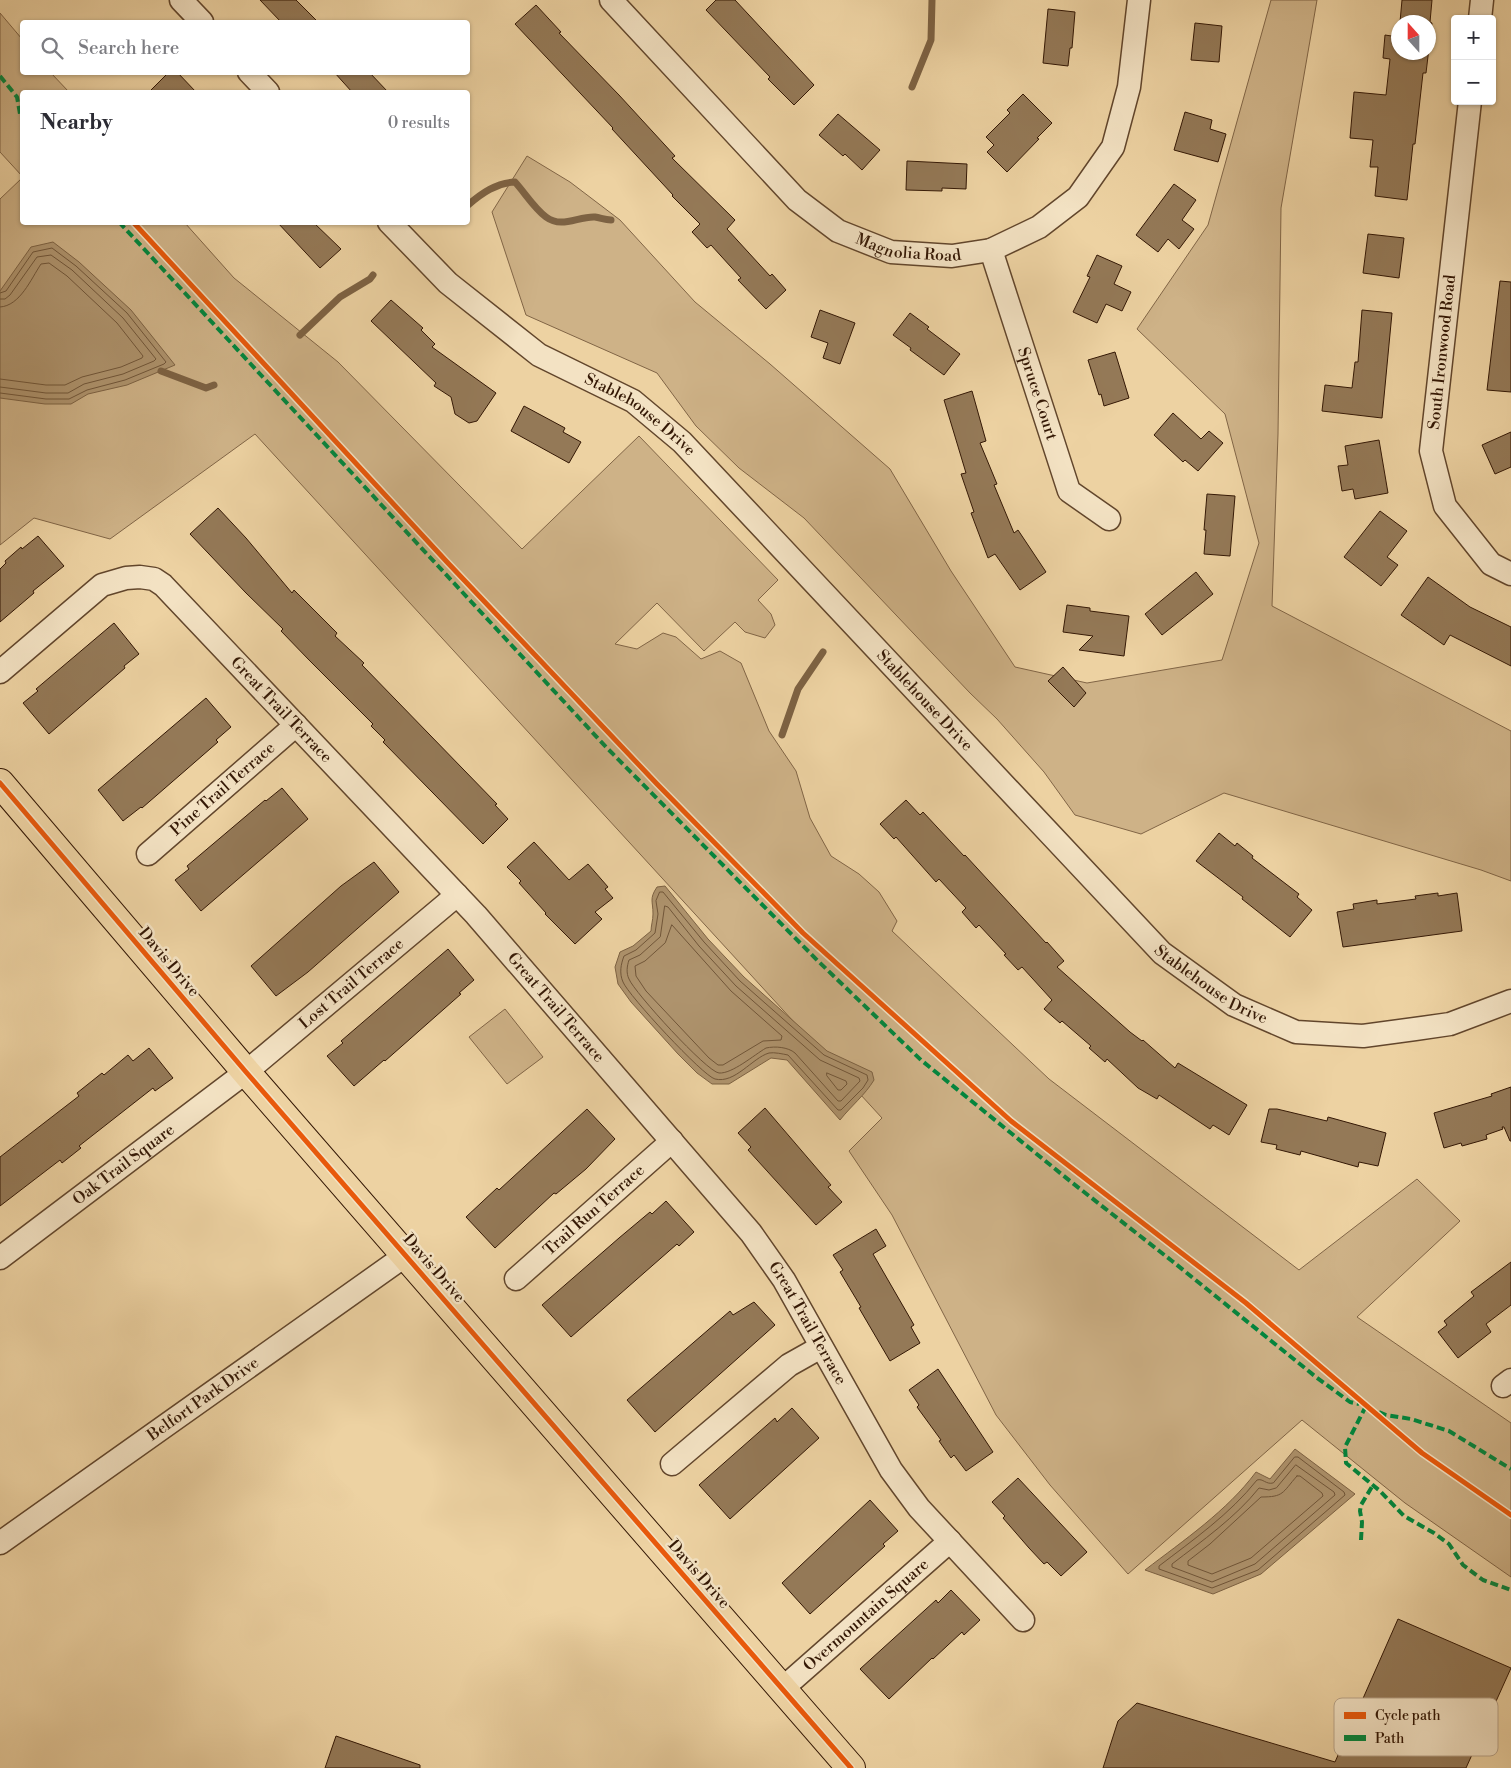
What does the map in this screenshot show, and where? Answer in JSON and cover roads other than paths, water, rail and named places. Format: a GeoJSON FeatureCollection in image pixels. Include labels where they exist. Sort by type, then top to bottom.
{"type":"FeatureCollection","features":[{"type":"Feature","properties":{"kind":"main road","name":"Davis Drive"},"geometry":{"type":"LineString","coordinates":[[0,783],[246,1072],[851,1768]]}},
{"type":"Feature","properties":{"kind":"street"},"geometry":{"type":"LineString","coordinates":[[181,0],[200,20]]}},
{"type":"Feature","properties":{"kind":"street","name":"Magnolia Road"},"geometry":{"type":"LineString","coordinates":[[620,3],[734,134],[797,200],[838,232],[891,252],[952,256],[991,250],[1039,227],[1078,197],[1113,147],[1129,87],[1139,0]]}},
{"type":"Feature","properties":{"kind":"street"},"geometry":{"type":"LineString","coordinates":[[1480,15],[1482,0]]}},
{"type":"Feature","properties":{"kind":"street"},"geometry":{"type":"LineString","coordinates":[[252,75],[266,90]]}},
{"type":"Feature","properties":{"kind":"street","name":"South Ironwood Road"},"geometry":{"type":"LineString","coordinates":[[1470,105],[1431,451],[1445,506],[1491,564],[1511,574]]}},
{"type":"Feature","properties":{"kind":"street","name":"Stablehouse Drive"},"geometry":{"type":"LineString","coordinates":[[392,225],[448,283],[539,355],[633,401],[682,442],[1162,953],[1234,1005],[1296,1032],[1364,1036],[1450,1024],[1511,1001]]}},
{"type":"Feature","properties":{"kind":"street","name":"Spruce Court"},"geometry":{"type":"LineString","coordinates":[[991,250],[1069,491],[1109,519]]}},
{"type":"Feature","properties":{"kind":"street","name":"Great Trail Terrace"},"geometry":{"type":"LineString","coordinates":[[0,672],[102,585],[126,578],[154,579],[163,585],[458,895],[750,1233],[784,1280],[891,1470],[919,1508],[1023,1620]]}},
{"type":"Feature","properties":{"kind":"street","name":"Pine Trail Terrace"},"geometry":{"type":"LineString","coordinates":[[148,854],[296,725]]}},
{"type":"Feature","properties":{"kind":"street","name":"Lost Trail Terrace"},"geometry":{"type":"LineString","coordinates":[[246,1072],[458,895]]}},
{"type":"Feature","properties":{"kind":"street","name":"Oak Trail Square"},"geometry":{"type":"LineString","coordinates":[[0,1258],[246,1072]]}},
{"type":"Feature","properties":{"kind":"street","name":"Trail Run Terrace"},"geometry":{"type":"LineString","coordinates":[[516,1279],[672,1141]]}},
{"type":"Feature","properties":{"kind":"street","name":"Belfort Park Drive"},"geometry":{"type":"LineString","coordinates":[[0,1543],[406,1255]]}},
{"type":"Feature","properties":{"kind":"street"},"geometry":{"type":"LineString","coordinates":[[672,1464],[789,1365],[821,1346]]}},
{"type":"Feature","properties":{"kind":"street","name":"Overmountain Square"},"geometry":{"type":"LineString","coordinates":[[782,1690],[950,1541]]}},
{"type":"Feature","properties":{"kind":"water"},"geometry":{"type":"Polygon","coordinates":[[[53,242],[79,262],[131,310],[175,365],[127,385],[88,394],[71,404],[45,404],[0,398],[0,291],[31,247],[53,242]]]}},
{"type":"Feature","properties":{"kind":"water"},"geometry":{"type":"Polygon","coordinates":[[[665,886],[708,939],[744,977],[827,1051],[872,1072],[874,1080],[840,1120],[787,1060],[771,1058],[729,1084],[712,1084],[697,1073],[678,1054],[631,1002],[618,984],[615,967],[620,952],[633,946],[651,931],[653,894],[657,887],[665,886]]]}},
{"type":"Feature","properties":{"kind":"water"},"geometry":{"type":"Polygon","coordinates":[[[1295,1449],[1355,1494],[1261,1574],[1213,1594],[1145,1570],[1190,1536],[1232,1500],[1256,1472],[1270,1479],[1295,1449]]]}},
{"type":"Feature","properties":{"kind":"waterway"},"geometry":{"type":"LineString","coordinates":[[912,87],[931,40],[932,0]]}},
{"type":"Feature","properties":{"kind":"waterway"},"geometry":{"type":"LineString","coordinates":[[470,203],[490,189],[502,184],[515,182],[538,209],[552,220],[564,222],[589,217],[611,220]]}},
{"type":"Feature","properties":{"kind":"waterway"},"geometry":{"type":"LineString","coordinates":[[300,335],[340,297],[370,279],[373,275]]}},
{"type":"Feature","properties":{"kind":"waterway"},"geometry":{"type":"LineString","coordinates":[[161,371],[206,388],[214,385]]}},
{"type":"Feature","properties":{"kind":"waterway"},"geometry":{"type":"LineString","coordinates":[[782,735],[798,689],[823,652]]}}]}
